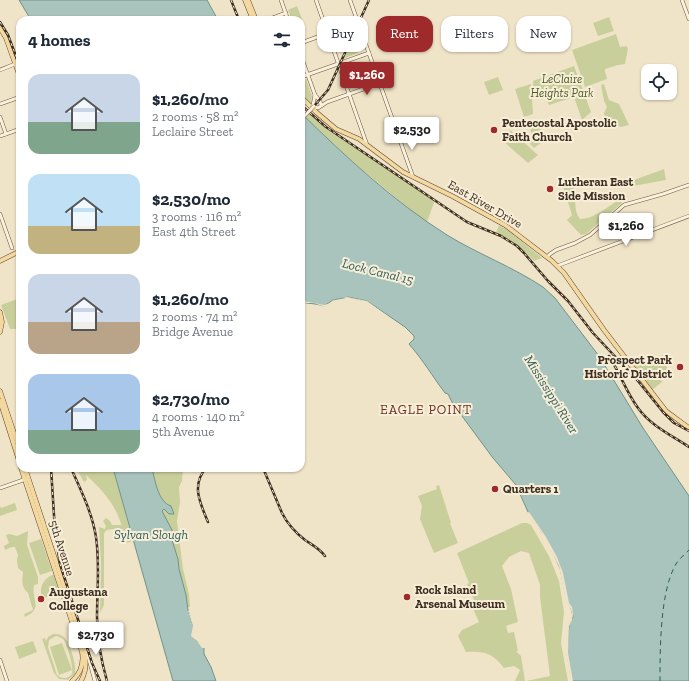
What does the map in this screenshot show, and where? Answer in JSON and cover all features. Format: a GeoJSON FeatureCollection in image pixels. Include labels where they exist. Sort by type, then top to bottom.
{"type":"FeatureCollection","features":[{"type":"Feature","properties":{"kind":"main road"},"geometry":{"type":"LineString","coordinates":[[247,0],[253,16]]}},
{"type":"Feature","properties":{"kind":"main road"},"geometry":{"type":"LineString","coordinates":[[0,28],[2,37],[15,64]]}},
{"type":"Feature","properties":{"kind":"main road","name":"East River Drive"},"geometry":{"type":"LineString","coordinates":[[305,101],[331,125],[367,145],[399,169],[505,225],[558,266],[666,411],[689,428]]}},
{"type":"Feature","properties":{"kind":"main road"},"geometry":{"type":"LineString","coordinates":[[0,263],[16,253]]}},
{"type":"Feature","properties":{"kind":"main road"},"geometry":{"type":"LineString","coordinates":[[0,263],[16,256]]}},
{"type":"Feature","properties":{"kind":"main road"},"geometry":{"type":"LineString","coordinates":[[0,312],[2,322],[0,332]]}},
{"type":"Feature","properties":{"kind":"main road"},"geometry":{"type":"LineString","coordinates":[[0,391],[16,439]]}},
{"type":"Feature","properties":{"kind":"main road"},"geometry":{"type":"LineString","coordinates":[[0,401],[16,451]]}},
{"type":"Feature","properties":{"kind":"main road","name":"East River Drive"},"geometry":{"type":"LineString","coordinates":[[675,418],[689,425]]}},
{"type":"Feature","properties":{"kind":"main road","name":"5th Avenue"},"geometry":{"type":"LineString","coordinates":[[23,472],[27,479],[82,640],[87,665],[81,681]]}},
{"type":"Feature","properties":{"kind":"main road","name":"5th Avenue"},"geometry":{"type":"LineString","coordinates":[[26,472],[27,479],[79,642],[83,659],[80,671],[72,681]]}},
{"type":"Feature","properties":{"kind":"street"},"geometry":{"type":"LineString","coordinates":[[281,0],[287,16]]}},
{"type":"Feature","properties":{"kind":"street"},"geometry":{"type":"LineString","coordinates":[[316,0],[321,16]]}},
{"type":"Feature","properties":{"kind":"street"},"geometry":{"type":"LineString","coordinates":[[350,0],[356,16]]}},
{"type":"Feature","properties":{"kind":"street"},"geometry":{"type":"LineString","coordinates":[[682,0],[689,19]]}},
{"type":"Feature","properties":{"kind":"street"},"geometry":{"type":"LineString","coordinates":[[278,16],[286,13]]}},
{"type":"Feature","properties":{"kind":"street"},"geometry":{"type":"LineString","coordinates":[[305,41],[317,37]]}},
{"type":"Feature","properties":{"kind":"street"},"geometry":{"type":"LineString","coordinates":[[334,52],[367,145]]}},
{"type":"Feature","properties":{"kind":"street"},"geometry":{"type":"LineString","coordinates":[[305,76],[369,53],[413,177]]}},
{"type":"Feature","properties":{"kind":"street"},"geometry":{"type":"LineString","coordinates":[[0,70],[15,64]]}},
{"type":"Feature","properties":{"kind":"street"},"geometry":{"type":"LineString","coordinates":[[305,67],[315,95],[321,105]]}},
{"type":"Feature","properties":{"kind":"street"},"geometry":{"type":"LineString","coordinates":[[314,106],[318,108],[327,102],[380,83]]}},
{"type":"Feature","properties":{"kind":"street"},"geometry":{"type":"LineString","coordinates":[[305,116],[314,106],[313,102],[315,95]]}},
{"type":"Feature","properties":{"kind":"street"},"geometry":{"type":"LineString","coordinates":[[0,104],[16,98]]}},
{"type":"Feature","properties":{"kind":"street"},"geometry":{"type":"LineString","coordinates":[[314,100],[327,102]]}},
{"type":"Feature","properties":{"kind":"street"},"geometry":{"type":"LineString","coordinates":[[0,117],[6,134]]}},
{"type":"Feature","properties":{"kind":"street"},"geometry":{"type":"LineString","coordinates":[[0,136],[16,130]]}},
{"type":"Feature","properties":{"kind":"street"},"geometry":{"type":"LineString","coordinates":[[547,257],[556,250],[575,243],[590,235],[624,204],[663,194],[689,184]]}},
{"type":"Feature","properties":{"kind":"street"},"geometry":{"type":"LineString","coordinates":[[0,214],[12,248]]}},
{"type":"Feature","properties":{"kind":"street"},"geometry":{"type":"LineString","coordinates":[[558,266],[689,216]]}},
{"type":"Feature","properties":{"kind":"street"},"geometry":{"type":"LineString","coordinates":[[0,488],[27,479]]}},
{"type":"Feature","properties":{"kind":"street"},"geometry":{"type":"LineString","coordinates":[[82,640],[94,679]]}},
{"type":"Feature","properties":{"kind":"street"},"geometry":{"type":"LineString","coordinates":[[0,660],[7,681]]}},
{"type":"Feature","properties":{"kind":"green space"},"geometry":{"type":"Polygon","coordinates":[[[297,6],[301,16],[290,16],[288,10],[297,6]]]}},
{"type":"Feature","properties":{"kind":"green space"},"geometry":{"type":"Polygon","coordinates":[[[609,17],[614,31],[598,36],[593,23],[609,17]]]}},
{"type":"Feature","properties":{"kind":"green space"},"geometry":{"type":"Polygon","coordinates":[[[616,34],[620,47],[626,46],[628,48],[625,64],[605,69],[607,79],[585,87],[572,50],[616,34]]]}},
{"type":"Feature","properties":{"kind":"green space"},"geometry":{"type":"Polygon","coordinates":[[[346,52],[358,52],[358,53],[343,59],[346,52]]]}},
{"type":"Feature","properties":{"kind":"green space","name":"LeClaire Heights Park"},"geometry":{"type":"Polygon","coordinates":[[[574,66],[591,112],[582,120],[574,97],[549,105],[543,92],[534,95],[533,81],[574,66]]]}},
{"type":"Feature","properties":{"kind":"green space"},"geometry":{"type":"Polygon","coordinates":[[[498,77],[503,90],[489,95],[484,82],[498,77]]]}},
{"type":"Feature","properties":{"kind":"green space"},"geometry":{"type":"Polygon","coordinates":[[[305,79],[312,96],[311,104],[305,98],[305,79]]]}},
{"type":"Feature","properties":{"kind":"green space"},"geometry":{"type":"Polygon","coordinates":[[[531,84],[533,114],[524,117],[515,89],[531,84]]]}},
{"type":"Feature","properties":{"kind":"green space"},"geometry":{"type":"Polygon","coordinates":[[[604,84],[609,100],[619,104],[629,125],[621,127],[616,125],[611,126],[606,122],[604,113],[607,107],[604,101],[601,85],[604,84]]]}},
{"type":"Feature","properties":{"kind":"green space"},"geometry":{"type":"Polygon","coordinates":[[[309,114],[329,131],[435,200],[427,222],[355,164],[306,118],[309,114]]]}},
{"type":"Feature","properties":{"kind":"green space"},"geometry":{"type":"Polygon","coordinates":[[[532,120],[538,123],[545,138],[534,148],[530,144],[531,133],[528,122],[532,120]]]}},
{"type":"Feature","properties":{"kind":"green space"},"geometry":{"type":"Polygon","coordinates":[[[510,130],[538,155],[528,163],[503,141],[510,130]]]}},
{"type":"Feature","properties":{"kind":"green space"},"geometry":{"type":"Polygon","coordinates":[[[664,169],[666,180],[633,186],[631,181],[664,169]]]}},
{"type":"Feature","properties":{"kind":"green space"},"geometry":{"type":"Polygon","coordinates":[[[561,180],[564,181],[569,188],[573,187],[576,211],[580,219],[597,214],[621,199],[622,203],[586,234],[581,235],[567,220],[572,215],[561,180]]]}},
{"type":"Feature","properties":{"kind":"green space"},"geometry":{"type":"Polygon","coordinates":[[[499,225],[542,258],[534,261],[516,245],[496,233],[499,225]]]}},
{"type":"Feature","properties":{"kind":"green space"},"geometry":{"type":"Polygon","coordinates":[[[16,299],[16,329],[10,329],[1,305],[16,299]]]}},
{"type":"Feature","properties":{"kind":"green space"},"geometry":{"type":"Polygon","coordinates":[[[641,355],[644,361],[663,355],[668,371],[667,375],[661,379],[662,382],[652,390],[629,360],[641,355]]]}},
{"type":"Feature","properties":{"kind":"green space"},"geometry":{"type":"Polygon","coordinates":[[[78,472],[114,472],[133,541],[127,543],[123,529],[121,530],[119,528],[107,530],[104,533],[104,605],[100,613],[101,564],[99,527],[105,529],[106,526],[103,521],[106,518],[112,525],[121,525],[122,527],[112,504],[98,486],[86,475],[87,480],[84,482],[78,472]]]}},
{"type":"Feature","properties":{"kind":"green space"},"geometry":{"type":"Polygon","coordinates":[[[153,472],[183,472],[182,481],[179,487],[180,502],[177,521],[183,569],[189,594],[190,607],[187,607],[186,595],[178,559],[159,512],[153,472]]]}},
{"type":"Feature","properties":{"kind":"green space"},"geometry":{"type":"Polygon","coordinates":[[[439,485],[450,523],[458,543],[434,553],[420,519],[422,506],[418,496],[437,489],[436,486],[439,485]]]}},
{"type":"Feature","properties":{"kind":"green space"},"geometry":{"type":"Polygon","coordinates":[[[15,503],[17,510],[0,516],[0,506],[1,508],[15,503]]]}},
{"type":"Feature","properties":{"kind":"green space"},"geometry":{"type":"Polygon","coordinates":[[[522,523],[531,525],[549,556],[559,581],[564,612],[561,643],[568,681],[526,681],[550,676],[540,597],[540,585],[529,553],[521,551],[509,557],[502,566],[511,589],[518,622],[506,626],[508,633],[514,632],[518,651],[516,651],[521,656],[525,681],[515,681],[520,670],[514,666],[504,668],[496,659],[488,654],[466,652],[458,636],[462,630],[479,622],[474,611],[476,604],[467,584],[469,583],[457,553],[522,523]]]}},
{"type":"Feature","properties":{"kind":"green space"},"geometry":{"type":"Polygon","coordinates":[[[28,531],[27,545],[38,577],[38,584],[34,585],[36,603],[34,610],[31,614],[25,617],[24,614],[33,610],[28,593],[23,586],[23,572],[18,568],[18,555],[15,547],[5,550],[4,546],[9,543],[6,535],[9,534],[17,536],[28,531]]]}},
{"type":"Feature","properties":{"kind":"green space"},"geometry":{"type":"Polygon","coordinates":[[[41,539],[52,571],[40,575],[29,543],[41,539]]]}},
{"type":"Feature","properties":{"kind":"green space"},"geometry":{"type":"Polygon","coordinates":[[[54,575],[59,592],[42,599],[42,585],[46,579],[54,575]]]}},
{"type":"Feature","properties":{"kind":"green space"},"geometry":{"type":"Polygon","coordinates":[[[53,634],[58,634],[65,638],[69,645],[74,661],[75,674],[68,680],[59,679],[54,673],[42,639],[45,638],[46,641],[48,637],[53,634]],[[56,636],[49,640],[48,647],[57,675],[67,678],[72,674],[71,661],[65,641],[56,636]]]}},
{"type":"Feature","properties":{"kind":"green space"},"geometry":{"type":"Polygon","coordinates":[[[33,641],[37,652],[19,659],[15,647],[33,641]]]}},
{"type":"Feature","properties":{"kind":"green space"},"geometry":{"type":"Polygon","coordinates":[[[62,643],[72,670],[59,675],[50,647],[62,643]]]}},
{"type":"Feature","properties":{"kind":"water"},"geometry":{"type":"Polygon","coordinates":[[[19,0],[207,0],[216,16],[29,16],[19,0]]]}},
{"type":"Feature","properties":{"kind":"water"},"geometry":{"type":"Polygon","coordinates":[[[305,117],[371,178],[427,222],[459,242],[520,273],[543,287],[555,298],[599,356],[643,428],[689,496],[689,681],[572,681],[567,654],[569,624],[573,617],[571,608],[567,602],[560,568],[547,540],[528,512],[516,485],[493,458],[453,404],[448,394],[445,393],[409,344],[414,339],[414,336],[405,327],[367,301],[348,297],[333,300],[324,306],[305,302],[305,117]]]}},
{"type":"Feature","properties":{"kind":"water","name":"Sylvan Slough"},"geometry":{"type":"Polygon","coordinates":[[[114,472],[153,472],[160,495],[167,504],[171,506],[174,514],[169,514],[164,509],[162,511],[172,530],[171,537],[178,559],[188,610],[194,628],[192,636],[204,648],[204,654],[216,681],[173,681],[114,472]]]}},
{"type":"Feature","properties":{"kind":"pier"},"geometry":{"type":"Polygon","coordinates":[[[347,297],[367,301],[411,333],[363,301],[343,298],[332,302],[333,300],[347,297]]]}},
{"type":"Feature","properties":{"kind":"pier"},"geometry":{"type":"Polygon","coordinates":[[[305,302],[315,303],[324,305],[330,303],[325,307],[314,303],[305,303],[305,302]]]}},
{"type":"Feature","properties":{"kind":"pier"},"geometry":{"type":"Polygon","coordinates":[[[529,512],[546,537],[557,557],[563,573],[569,603],[572,607],[573,614],[572,620],[569,626],[568,653],[573,681],[571,681],[566,653],[567,626],[572,617],[571,609],[566,602],[559,566],[541,532],[527,513],[529,512]]]}},
{"type":"Feature","properties":{"kind":"pier"},"geometry":{"type":"Polygon","coordinates":[[[190,610],[189,612],[196,628],[194,636],[206,648],[202,648],[191,636],[193,626],[188,611],[190,610]]]}},
{"type":"Feature","properties":{"kind":"ferry route"},"geometry":{"type":"LineString","coordinates":[[660,681],[662,621],[667,589],[676,564],[689,550]]}},
{"type":"Feature","properties":{"kind":"railway"},"geometry":{"type":"LineString","coordinates":[[231,0],[237,16]]}},
{"type":"Feature","properties":{"kind":"railway"},"geometry":{"type":"LineString","coordinates":[[305,116],[328,90],[369,0]]}},
{"type":"Feature","properties":{"kind":"railway"},"geometry":{"type":"LineString","coordinates":[[0,22],[8,35],[16,56]]}},
{"type":"Feature","properties":{"kind":"railway"},"geometry":{"type":"LineString","coordinates":[[305,109],[326,127],[467,222],[501,236],[517,246],[568,301],[593,333],[638,381],[663,412],[674,423],[689,431]]}},
{"type":"Feature","properties":{"kind":"railway"},"geometry":{"type":"LineString","coordinates":[[609,356],[630,396],[643,414],[662,430],[689,447]]}},
{"type":"Feature","properties":{"kind":"railway"},"geometry":{"type":"LineString","coordinates":[[51,472],[55,531],[60,564],[92,663],[100,681]]}},
{"type":"Feature","properties":{"kind":"railway"},"geometry":{"type":"LineString","coordinates":[[73,472],[89,510],[96,537],[98,567],[98,633],[101,657],[107,681]]}},
{"type":"Feature","properties":{"kind":"railway"},"geometry":{"type":"LineString","coordinates":[[203,472],[199,481],[198,494],[208,522]]}},
{"type":"Feature","properties":{"kind":"railway"},"geometry":{"type":"LineString","coordinates":[[265,472],[286,520],[298,534],[325,556]]}},
{"type":"Feature","properties":{"kind":"place","name":"Pentecostal Apostolic Faith Church"},"geometry":{"type":"Point","coordinates":[494,130]}},
{"type":"Feature","properties":{"kind":"place","name":"Lutheran East Side Mission"},"geometry":{"type":"Point","coordinates":[550,189]}},
{"type":"Feature","properties":{"kind":"place","name":"Prospect Park Historic District"},"geometry":{"type":"Point","coordinates":[680,367]}},
{"type":"Feature","properties":{"kind":"place","name":"Quarters 1"},"geometry":{"type":"Point","coordinates":[495,489]}},
{"type":"Feature","properties":{"kind":"place","name":"Rock Island Arsenal Museum"},"geometry":{"type":"Point","coordinates":[407,597]}},
{"type":"Feature","properties":{"kind":"place","name":"Augustana College"},"geometry":{"type":"Point","coordinates":[41,599]}},
{"type":"Feature","properties":{"kind":"district","name":"EAGLE POINT"},"geometry":{"type":"Point","coordinates":[426,409]}},
{"type":"Feature","properties":{"kind":"water label","name":"Lock Canal 15"},"geometry":{"type":"Point","coordinates":[378,271]}},
{"type":"Feature","properties":{"kind":"water label","name":"Mississippi River"},"geometry":{"type":"Point","coordinates":[552,394]}}]}
